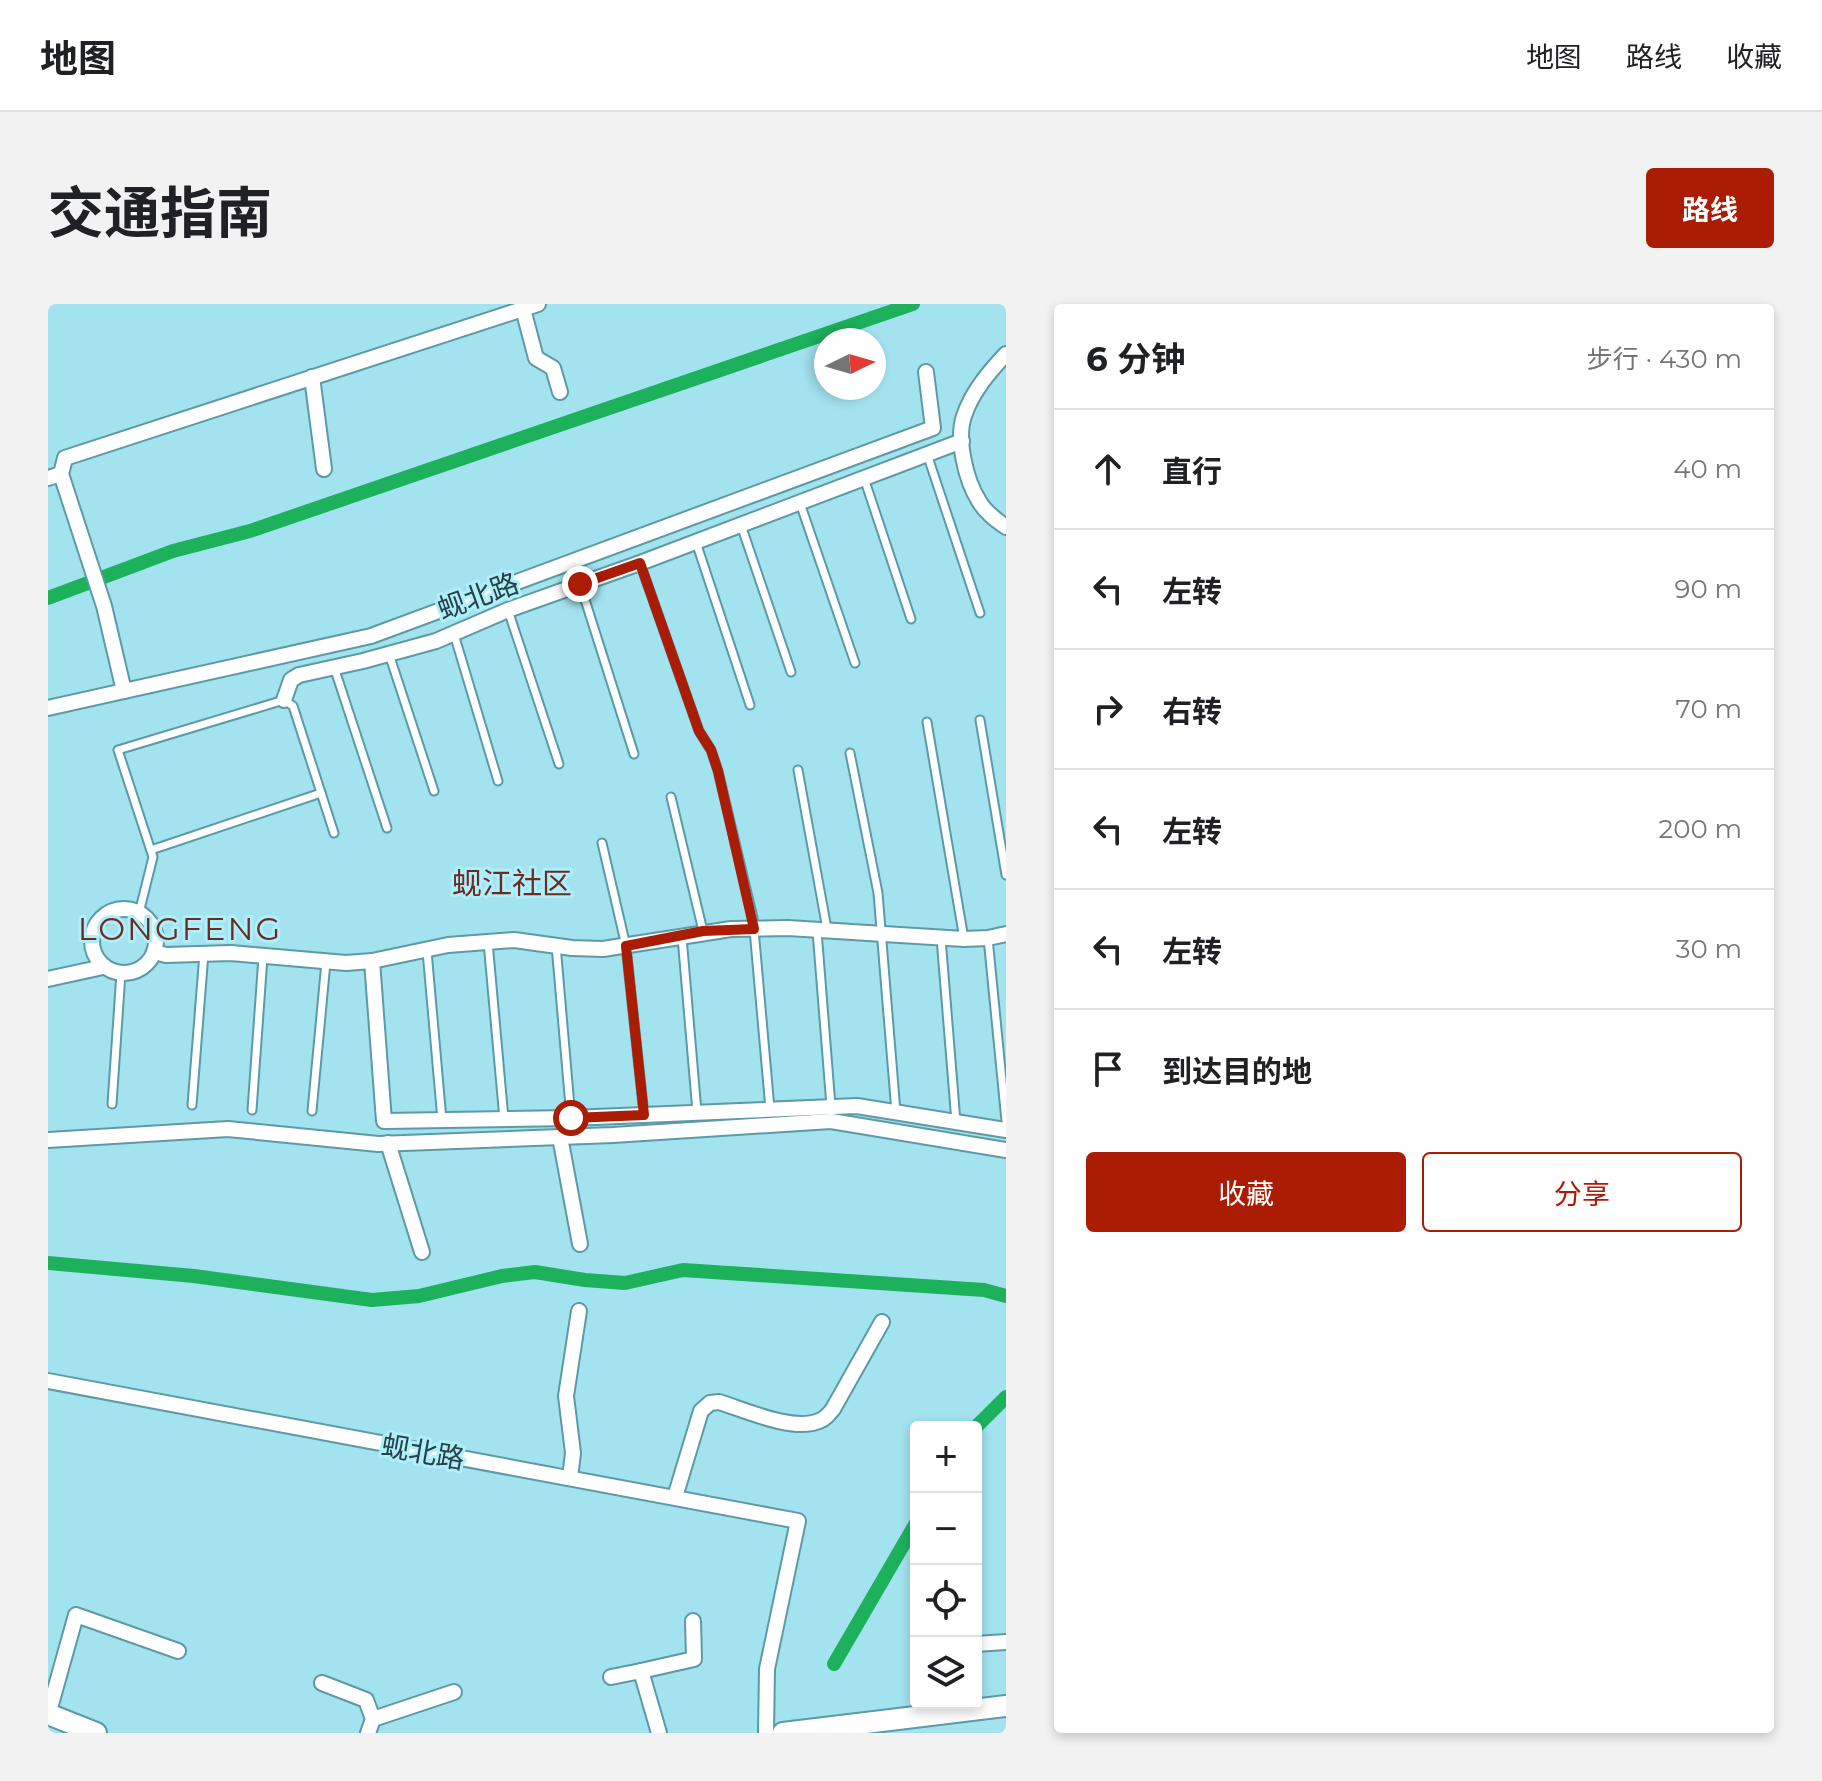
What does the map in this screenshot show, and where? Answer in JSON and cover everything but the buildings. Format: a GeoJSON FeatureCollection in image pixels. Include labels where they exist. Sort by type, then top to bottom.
{"type":"FeatureCollection","features":[{"type":"Feature","properties":{"kind":"main road"},"geometry":{"type":"LineString","coordinates":[[783,1733],[1006,1706]]}},
{"type":"Feature","properties":{"kind":"main road"},"geometry":{"type":"LineString","coordinates":[[48,1714],[96,1733]]}},
{"type":"Feature","properties":{"kind":"street"},"geometry":{"type":"LineString","coordinates":[[124,691],[104,606],[87,553],[54,476],[65,458],[538,304]]}},
{"type":"Feature","properties":{"kind":"street"},"geometry":{"type":"LineString","coordinates":[[523,309],[536,358],[553,368],[560,392]]}},
{"type":"Feature","properties":{"kind":"street"},"geometry":{"type":"LineString","coordinates":[[1006,354],[970,401],[962,420],[962,441],[969,479],[979,502],[1006,527]]}},
{"type":"Feature","properties":{"kind":"street","name":"蚬北路"},"geometry":{"type":"LineString","coordinates":[[48,708],[371,636],[933,428],[926,372]]}},
{"type":"Feature","properties":{"kind":"street"},"geometry":{"type":"LineString","coordinates":[[312,377],[324,469]]}},
{"type":"Feature","properties":{"kind":"street"},"geometry":{"type":"LineString","coordinates":[[284,700],[291,680],[299,675],[389,654],[454,634],[508,610],[962,441]]}},
{"type":"Feature","properties":{"kind":"street"},"geometry":{"type":"LineString","coordinates":[[48,979],[103,967],[121,973],[141,969],[151,960],[154,952],[155,933],[149,921],[139,913],[126,909],[112,911],[101,918],[94,930],[92,943],[95,956],[103,967]]}},
{"type":"Feature","properties":{"kind":"street"},"geometry":{"type":"LineString","coordinates":[[154,952],[326,962],[372,961],[427,949],[488,941],[514,940],[588,949],[626,946],[703,931],[822,931],[964,939],[1006,934]]}},
{"type":"Feature","properties":{"kind":"street"},"geometry":{"type":"LineString","coordinates":[[372,961],[384,1121],[571,1118],[831,1106],[871,1107],[1006,1130]]}},
{"type":"Feature","properties":{"kind":"street"},"geometry":{"type":"LineString","coordinates":[[48,1140],[228,1129],[388,1143],[560,1137],[831,1121],[1006,1150]]}},
{"type":"Feature","properties":{"kind":"street"},"geometry":{"type":"LineString","coordinates":[[560,1137],[580,1244]]}},
{"type":"Feature","properties":{"kind":"street"},"geometry":{"type":"LineString","coordinates":[[388,1143],[422,1252]]}},
{"type":"Feature","properties":{"kind":"street"},"geometry":{"type":"LineString","coordinates":[[570,1478],[573,1453],[566,1396],[579,1311]]}},
{"type":"Feature","properties":{"kind":"street"},"geometry":{"type":"LineString","coordinates":[[675,1497],[701,1411],[710,1403],[719,1402],[787,1423],[823,1420],[833,1409],[882,1322]]}},
{"type":"Feature","properties":{"kind":"street","name":"蚬北路"},"geometry":{"type":"LineString","coordinates":[[48,1381],[798,1521],[767,1669],[766,1733]]}},
{"type":"Feature","properties":{"kind":"street"},"geometry":{"type":"LineString","coordinates":[[48,1714],[76,1615],[178,1651]]}},
{"type":"Feature","properties":{"kind":"street"},"geometry":{"type":"LineString","coordinates":[[611,1677],[694,1659],[693,1621]]}},
{"type":"Feature","properties":{"kind":"street"},"geometry":{"type":"LineString","coordinates":[[982,1644],[1006,1642]]}},
{"type":"Feature","properties":{"kind":"street"},"geometry":{"type":"LineString","coordinates":[[641,1671],[659,1733]]}},
{"type":"Feature","properties":{"kind":"street"},"geometry":{"type":"LineString","coordinates":[[322,1683],[366,1700],[370,1726],[454,1692]]}},
{"type":"Feature","properties":{"kind":"lane"},"geometry":{"type":"LineString","coordinates":[[927,454],[980,613]]}},
{"type":"Feature","properties":{"kind":"lane"},"geometry":{"type":"LineString","coordinates":[[864,478],[911,619]]}},
{"type":"Feature","properties":{"kind":"lane"},"geometry":{"type":"LineString","coordinates":[[800,503],[855,663]]}},
{"type":"Feature","properties":{"kind":"lane"},"geometry":{"type":"LineString","coordinates":[[741,525],[791,672]]}},
{"type":"Feature","properties":{"kind":"lane"},"geometry":{"type":"LineString","coordinates":[[696,542],[750,705]]}},
{"type":"Feature","properties":{"kind":"lane"},"geometry":{"type":"LineString","coordinates":[[640,563],[699,731],[711,750],[718,771],[754,929],[770,1109]]}},
{"type":"Feature","properties":{"kind":"lane"},"geometry":{"type":"LineString","coordinates":[[580,584],[634,754]]}},
{"type":"Feature","properties":{"kind":"lane"},"geometry":{"type":"LineString","coordinates":[[508,610],[559,764]]}},
{"type":"Feature","properties":{"kind":"lane"},"geometry":{"type":"LineString","coordinates":[[454,634],[498,781]]}},
{"type":"Feature","properties":{"kind":"lane"},"geometry":{"type":"LineString","coordinates":[[389,654],[434,791]]}},
{"type":"Feature","properties":{"kind":"lane"},"geometry":{"type":"LineString","coordinates":[[334,667],[387,828]]}},
{"type":"Feature","properties":{"kind":"lane"},"geometry":{"type":"LineString","coordinates":[[139,913],[153,857],[118,750],[284,700],[293,706],[334,833]]}},
{"type":"Feature","properties":{"kind":"lane"},"geometry":{"type":"LineString","coordinates":[[980,720],[1006,875]]}},
{"type":"Feature","properties":{"kind":"lane"},"geometry":{"type":"LineString","coordinates":[[927,722],[964,939]]}},
{"type":"Feature","properties":{"kind":"lane"},"geometry":{"type":"LineString","coordinates":[[850,753],[878,893],[896,1112]]}},
{"type":"Feature","properties":{"kind":"lane"},"geometry":{"type":"LineString","coordinates":[[798,770],[822,931],[831,1106]]}},
{"type":"Feature","properties":{"kind":"lane"},"geometry":{"type":"LineString","coordinates":[[151,850],[321,793]]}},
{"type":"Feature","properties":{"kind":"lane"},"geometry":{"type":"LineString","coordinates":[[671,797],[703,931]]}},
{"type":"Feature","properties":{"kind":"lane"},"geometry":{"type":"LineString","coordinates":[[602,843],[626,946],[644,1115]]}},
{"type":"Feature","properties":{"kind":"lane"},"geometry":{"type":"LineString","coordinates":[[682,935],[697,1113]]}},
{"type":"Feature","properties":{"kind":"lane"},"geometry":{"type":"LineString","coordinates":[[941,938],[956,1122]]}},
{"type":"Feature","properties":{"kind":"lane"},"geometry":{"type":"LineString","coordinates":[[988,938],[1006,1121]]}},
{"type":"Feature","properties":{"kind":"lane"},"geometry":{"type":"LineString","coordinates":[[488,941],[504,1119]]}},
{"type":"Feature","properties":{"kind":"lane"},"geometry":{"type":"LineString","coordinates":[[556,945],[571,1118]]}},
{"type":"Feature","properties":{"kind":"lane"},"geometry":{"type":"LineString","coordinates":[[427,949],[442,1120]]}},
{"type":"Feature","properties":{"kind":"lane"},"geometry":{"type":"LineString","coordinates":[[192,1105],[204,953]]}},
{"type":"Feature","properties":{"kind":"lane"},"geometry":{"type":"LineString","coordinates":[[252,1110],[263,957]]}},
{"type":"Feature","properties":{"kind":"lane"},"geometry":{"type":"LineString","coordinates":[[312,1111],[326,962]]}},
{"type":"Feature","properties":{"kind":"lane"},"geometry":{"type":"LineString","coordinates":[[112,1104],[121,973]]}},
{"type":"Feature","properties":{"kind":"waterway"},"geometry":{"type":"LineString","coordinates":[[48,598],[173,551],[250,531],[913,304]]}},
{"type":"Feature","properties":{"kind":"waterway"},"geometry":{"type":"LineString","coordinates":[[48,1263],[194,1276],[372,1300],[419,1296],[502,1276],[535,1272],[625,1283],[683,1270],[984,1290],[1006,1296]]}},
{"type":"Feature","properties":{"kind":"waterway"},"geometry":{"type":"LineString","coordinates":[[982,1421],[1006,1397]]}},
{"type":"Feature","properties":{"kind":"waterway"},"geometry":{"type":"LineString","coordinates":[[834,1664],[910,1533]]}},
{"type":"Feature","properties":{"kind":"district","name":"蚬江社区"},"geometry":{"type":"Point","coordinates":[512,883]}},
{"type":"Feature","properties":{"kind":"district","name":"LONGFENG"},"geometry":{"type":"Point","coordinates":[180,928]}},
{"type":"Feature","properties":{"kind":"route"},"geometry":{"type":"LineString","coordinates":[[571,1118],[644,1115],[626,946],[703,931],[754,929],[718,771],[711,750],[702,739],[640,563],[580,584]]}}]}
